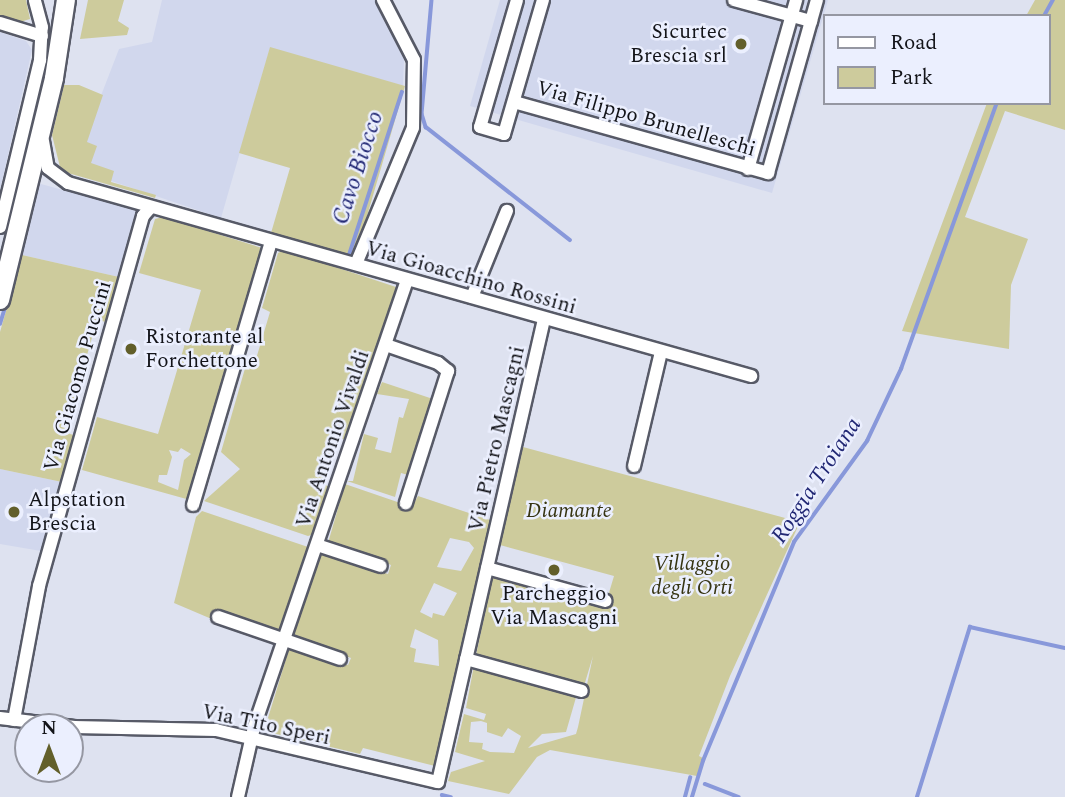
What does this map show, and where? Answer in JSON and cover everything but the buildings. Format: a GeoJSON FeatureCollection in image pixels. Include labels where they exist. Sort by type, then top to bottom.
{"type":"FeatureCollection","features":[{"type":"Feature","properties":{"kind":"main road"},"geometry":{"type":"LineString","coordinates":[[0,300],[54,78],[66,0]]}},
{"type":"Feature","properties":{"kind":"main road"},"geometry":{"type":"LineString","coordinates":[[54,78],[62,65],[76,0]]}},
{"type":"Feature","properties":{"kind":"street"},"geometry":{"type":"LineString","coordinates":[[356,264],[413,128],[414,60],[383,0]]}},
{"type":"Feature","properties":{"kind":"street"},"geometry":{"type":"LineString","coordinates":[[517,0],[480,127],[504,134],[543,0]]}},
{"type":"Feature","properties":{"kind":"street"},"geometry":{"type":"LineString","coordinates":[[734,0],[811,21],[817,0]]}},
{"type":"Feature","properties":{"kind":"street"},"geometry":{"type":"LineString","coordinates":[[748,169],[796,0]]}},
{"type":"Feature","properties":{"kind":"street"},"geometry":{"type":"LineString","coordinates":[[4,24],[30,21],[36,3]]}},
{"type":"Feature","properties":{"kind":"street"},"geometry":{"type":"LineString","coordinates":[[1,221],[42,36],[36,3]]}},
{"type":"Feature","properties":{"kind":"street","name":"Via Filippo Brunelleschi"},"geometry":{"type":"LineString","coordinates":[[514,102],[768,173],[811,21]]}},
{"type":"Feature","properties":{"kind":"street"},"geometry":{"type":"LineString","coordinates":[[4,24],[42,36]]}},
{"type":"Feature","properties":{"kind":"street"},"geometry":{"type":"LineString","coordinates":[[498,71],[521,77]]}},
{"type":"Feature","properties":{"kind":"street","name":"Via Gioacchino Rossini"},"geometry":{"type":"LineString","coordinates":[[42,127],[43,153],[55,177],[149,209],[159,208],[751,376]]}},
{"type":"Feature","properties":{"kind":"street","name":"Via Giacomo Puccini"},"geometry":{"type":"LineString","coordinates":[[15,713],[43,573],[149,209]]}},
{"type":"Feature","properties":{"kind":"street"},"geometry":{"type":"LineString","coordinates":[[472,297],[507,211]]}},
{"type":"Feature","properties":{"kind":"street"},"geometry":{"type":"LineString","coordinates":[[193,505],[271,241]]}},
{"type":"Feature","properties":{"kind":"street","name":"Via Antonio Vivaldi"},"geometry":{"type":"LineString","coordinates":[[238,797],[253,738],[284,640],[407,280]]}},
{"type":"Feature","properties":{"kind":"street","name":"Via Pietro Mascagni"},"geometry":{"type":"LineString","coordinates":[[438,782],[544,319]]}},
{"type":"Feature","properties":{"kind":"street","name":"Via Antonio Vivaldi"},"geometry":{"type":"LineString","coordinates":[[386,345],[438,363],[448,372],[406,503]]}},
{"type":"Feature","properties":{"kind":"street"},"geometry":{"type":"LineString","coordinates":[[634,466],[661,352]]}},
{"type":"Feature","properties":{"kind":"street","name":"Via Antonio Vivaldi"},"geometry":{"type":"LineString","coordinates":[[317,545],[381,566]]}},
{"type":"Feature","properties":{"kind":"street"},"geometry":{"type":"LineString","coordinates":[[487,568],[606,601]]}},
{"type":"Feature","properties":{"kind":"street"},"geometry":{"type":"LineString","coordinates":[[218,617],[341,659]]}},
{"type":"Feature","properties":{"kind":"street"},"geometry":{"type":"LineString","coordinates":[[466,659],[582,691]]}},
{"type":"Feature","properties":{"kind":"street","name":"Via Tito Speri"},"geometry":{"type":"LineString","coordinates":[[0,718],[14,720]]}},
{"type":"Feature","properties":{"kind":"street","name":"Via Tito Speri"},"geometry":{"type":"LineString","coordinates":[[84,727],[196,728],[253,738],[438,782]]}},
{"type":"Feature","properties":{"kind":"shaded area"},"geometry":{"type":"Polygon","coordinates":[[[162,0],[377,0],[404,60],[403,86],[270,48],[221,218],[73,168],[119,49],[152,42],[162,0]]]}},
{"type":"Feature","properties":{"kind":"shaded area"},"geometry":{"type":"Polygon","coordinates":[[[500,0],[828,0],[772,193],[470,106],[500,0]]]}},
{"type":"Feature","properties":{"kind":"shaded area"},"geometry":{"type":"Polygon","coordinates":[[[0,32],[26,41],[32,50],[0,190],[0,32]]]}},
{"type":"Feature","properties":{"kind":"shaded area"},"geometry":{"type":"Polygon","coordinates":[[[37,183],[138,210],[119,277],[22,255],[37,183]]]}},
{"type":"Feature","properties":{"kind":"shaded area"},"geometry":{"type":"Polygon","coordinates":[[[0,469],[62,482],[41,551],[0,544],[0,469]]]}},
{"type":"Feature","properties":{"kind":"green space"},"geometry":{"type":"Polygon","coordinates":[[[0,0],[26,0],[30,19],[20,22],[0,16],[0,0]]]}},
{"type":"Feature","properties":{"kind":"green space"},"geometry":{"type":"Polygon","coordinates":[[[88,0],[124,0],[118,21],[129,28],[127,35],[80,39],[88,0]]]}},
{"type":"Feature","properties":{"kind":"green space"},"geometry":{"type":"Polygon","coordinates":[[[1035,0],[1065,0],[1065,130],[1005,111],[965,217],[1028,239],[1011,285],[1009,349],[902,331],[986,105],[1051,105],[1051,14],[1027,14],[1035,0]]]}},
{"type":"Feature","properties":{"kind":"green space"},"geometry":{"type":"Polygon","coordinates":[[[270,47],[405,86],[355,257],[271,233],[290,168],[239,153],[270,47]]]}},
{"type":"Feature","properties":{"kind":"green space"},"geometry":{"type":"Polygon","coordinates":[[[64,85],[79,85],[103,95],[87,142],[97,146],[91,163],[114,171],[111,182],[156,195],[155,198],[61,171],[52,135],[64,85]]]}},
{"type":"Feature","properties":{"kind":"green space"},"geometry":{"type":"Polygon","coordinates":[[[163,217],[262,248],[190,500],[82,470],[97,417],[158,434],[201,290],[139,273],[155,219],[163,217]],[[181,448],[178,452],[169,450],[172,457],[167,475],[159,475],[158,482],[178,490],[184,460],[191,454],[181,448]]]}},
{"type":"Feature","properties":{"kind":"green space"},"geometry":{"type":"Polygon","coordinates":[[[284,250],[399,288],[347,440],[339,438],[323,484],[330,487],[314,534],[308,536],[204,501],[240,469],[221,452],[248,358],[256,359],[270,312],[262,308],[278,253],[284,250]]]}},
{"type":"Feature","properties":{"kind":"green space"},"geometry":{"type":"Polygon","coordinates":[[[22,255],[119,277],[106,322],[97,320],[65,432],[76,436],[62,482],[0,469],[0,332],[22,255]]]}},
{"type":"Feature","properties":{"kind":"green space"},"geometry":{"type":"Polygon","coordinates":[[[382,382],[433,399],[408,475],[401,473],[395,497],[347,481],[353,481],[364,434],[378,438],[375,449],[391,453],[399,417],[403,418],[409,399],[377,394],[382,382]]]}},
{"type":"Feature","properties":{"kind":"green space"},"geometry":{"type":"Polygon","coordinates":[[[523,447],[800,522],[730,676],[699,756],[703,758],[697,776],[550,750],[537,757],[509,794],[448,781],[451,772],[485,761],[455,752],[464,714],[484,720],[486,714],[466,708],[474,665],[577,694],[566,732],[542,734],[528,748],[576,734],[578,727],[593,656],[584,686],[476,655],[493,575],[605,606],[614,576],[500,545],[523,447]],[[471,722],[469,742],[483,743],[482,749],[490,752],[514,753],[521,736],[508,728],[502,737],[487,732],[487,723],[471,722]]]}},
{"type":"Feature","properties":{"kind":"green space"},"geometry":{"type":"Polygon","coordinates":[[[345,484],[412,507],[418,496],[490,520],[435,766],[363,748],[360,754],[264,731],[290,646],[348,665],[351,658],[293,638],[322,552],[388,574],[391,565],[328,543],[345,484]],[[450,538],[437,567],[461,571],[474,548],[469,542],[450,538]],[[434,583],[420,612],[432,618],[433,613],[444,616],[457,593],[434,583]],[[415,629],[410,647],[416,649],[414,662],[439,666],[438,640],[415,629]]]}},
{"type":"Feature","properties":{"kind":"green space"},"geometry":{"type":"Polygon","coordinates":[[[202,511],[308,547],[279,631],[214,620],[174,603],[196,517],[202,511]]]}},
{"type":"Feature","properties":{"kind":"waterway"},"geometry":{"type":"LineString","coordinates":[[432,0],[422,114],[426,127],[570,240]]}},
{"type":"Feature","properties":{"kind":"waterway","name":"Roggia Troiana"},"geometry":{"type":"LineString","coordinates":[[1045,14],[1053,0]]}},
{"type":"Feature","properties":{"kind":"waterway","name":"Cavo Biocco"},"geometry":{"type":"LineString","coordinates":[[349,255],[402,92]]}},
{"type":"Feature","properties":{"kind":"waterway","name":"Roggia Troiana"},"geometry":{"type":"LineString","coordinates":[[692,797],[703,761],[794,542],[867,441],[901,369],[996,105]]}},
{"type":"Feature","properties":{"kind":"waterway"},"geometry":{"type":"LineString","coordinates":[[0,324],[6,304]]}},
{"type":"Feature","properties":{"kind":"waterway"},"geometry":{"type":"LineString","coordinates":[[917,797],[970,627],[1065,648]]}},
{"type":"Feature","properties":{"kind":"waterway"},"geometry":{"type":"LineString","coordinates":[[685,797],[690,778]]}},
{"type":"Feature","properties":{"kind":"waterway"},"geometry":{"type":"LineString","coordinates":[[705,784],[739,797]]}},
{"type":"Feature","properties":{"kind":"waterway"},"geometry":{"type":"LineString","coordinates":[[442,795],[451,797]]}},
{"type":"Feature","properties":{"kind":"place","name":"Sicurtec Brescia srl"},"geometry":{"type":"Point","coordinates":[741,44]}},
{"type":"Feature","properties":{"kind":"place","name":"Ristorante al Forchettone"},"geometry":{"type":"Point","coordinates":[131,349]}},
{"type":"Feature","properties":{"kind":"place","name":"Alpstation Brescia"},"geometry":{"type":"Point","coordinates":[14,512]}},
{"type":"Feature","properties":{"kind":"place","name":"Parcheggio Via Mascagni"},"geometry":{"type":"Point","coordinates":[554,570]}},
{"type":"Feature","properties":{"kind":"park label","name":"Diamante"},"geometry":{"type":"Point","coordinates":[569,511]}},
{"type":"Feature","properties":{"kind":"park label","name":"Villaggio degli Orti"},"geometry":{"type":"Point","coordinates":[692,576]}}]}
